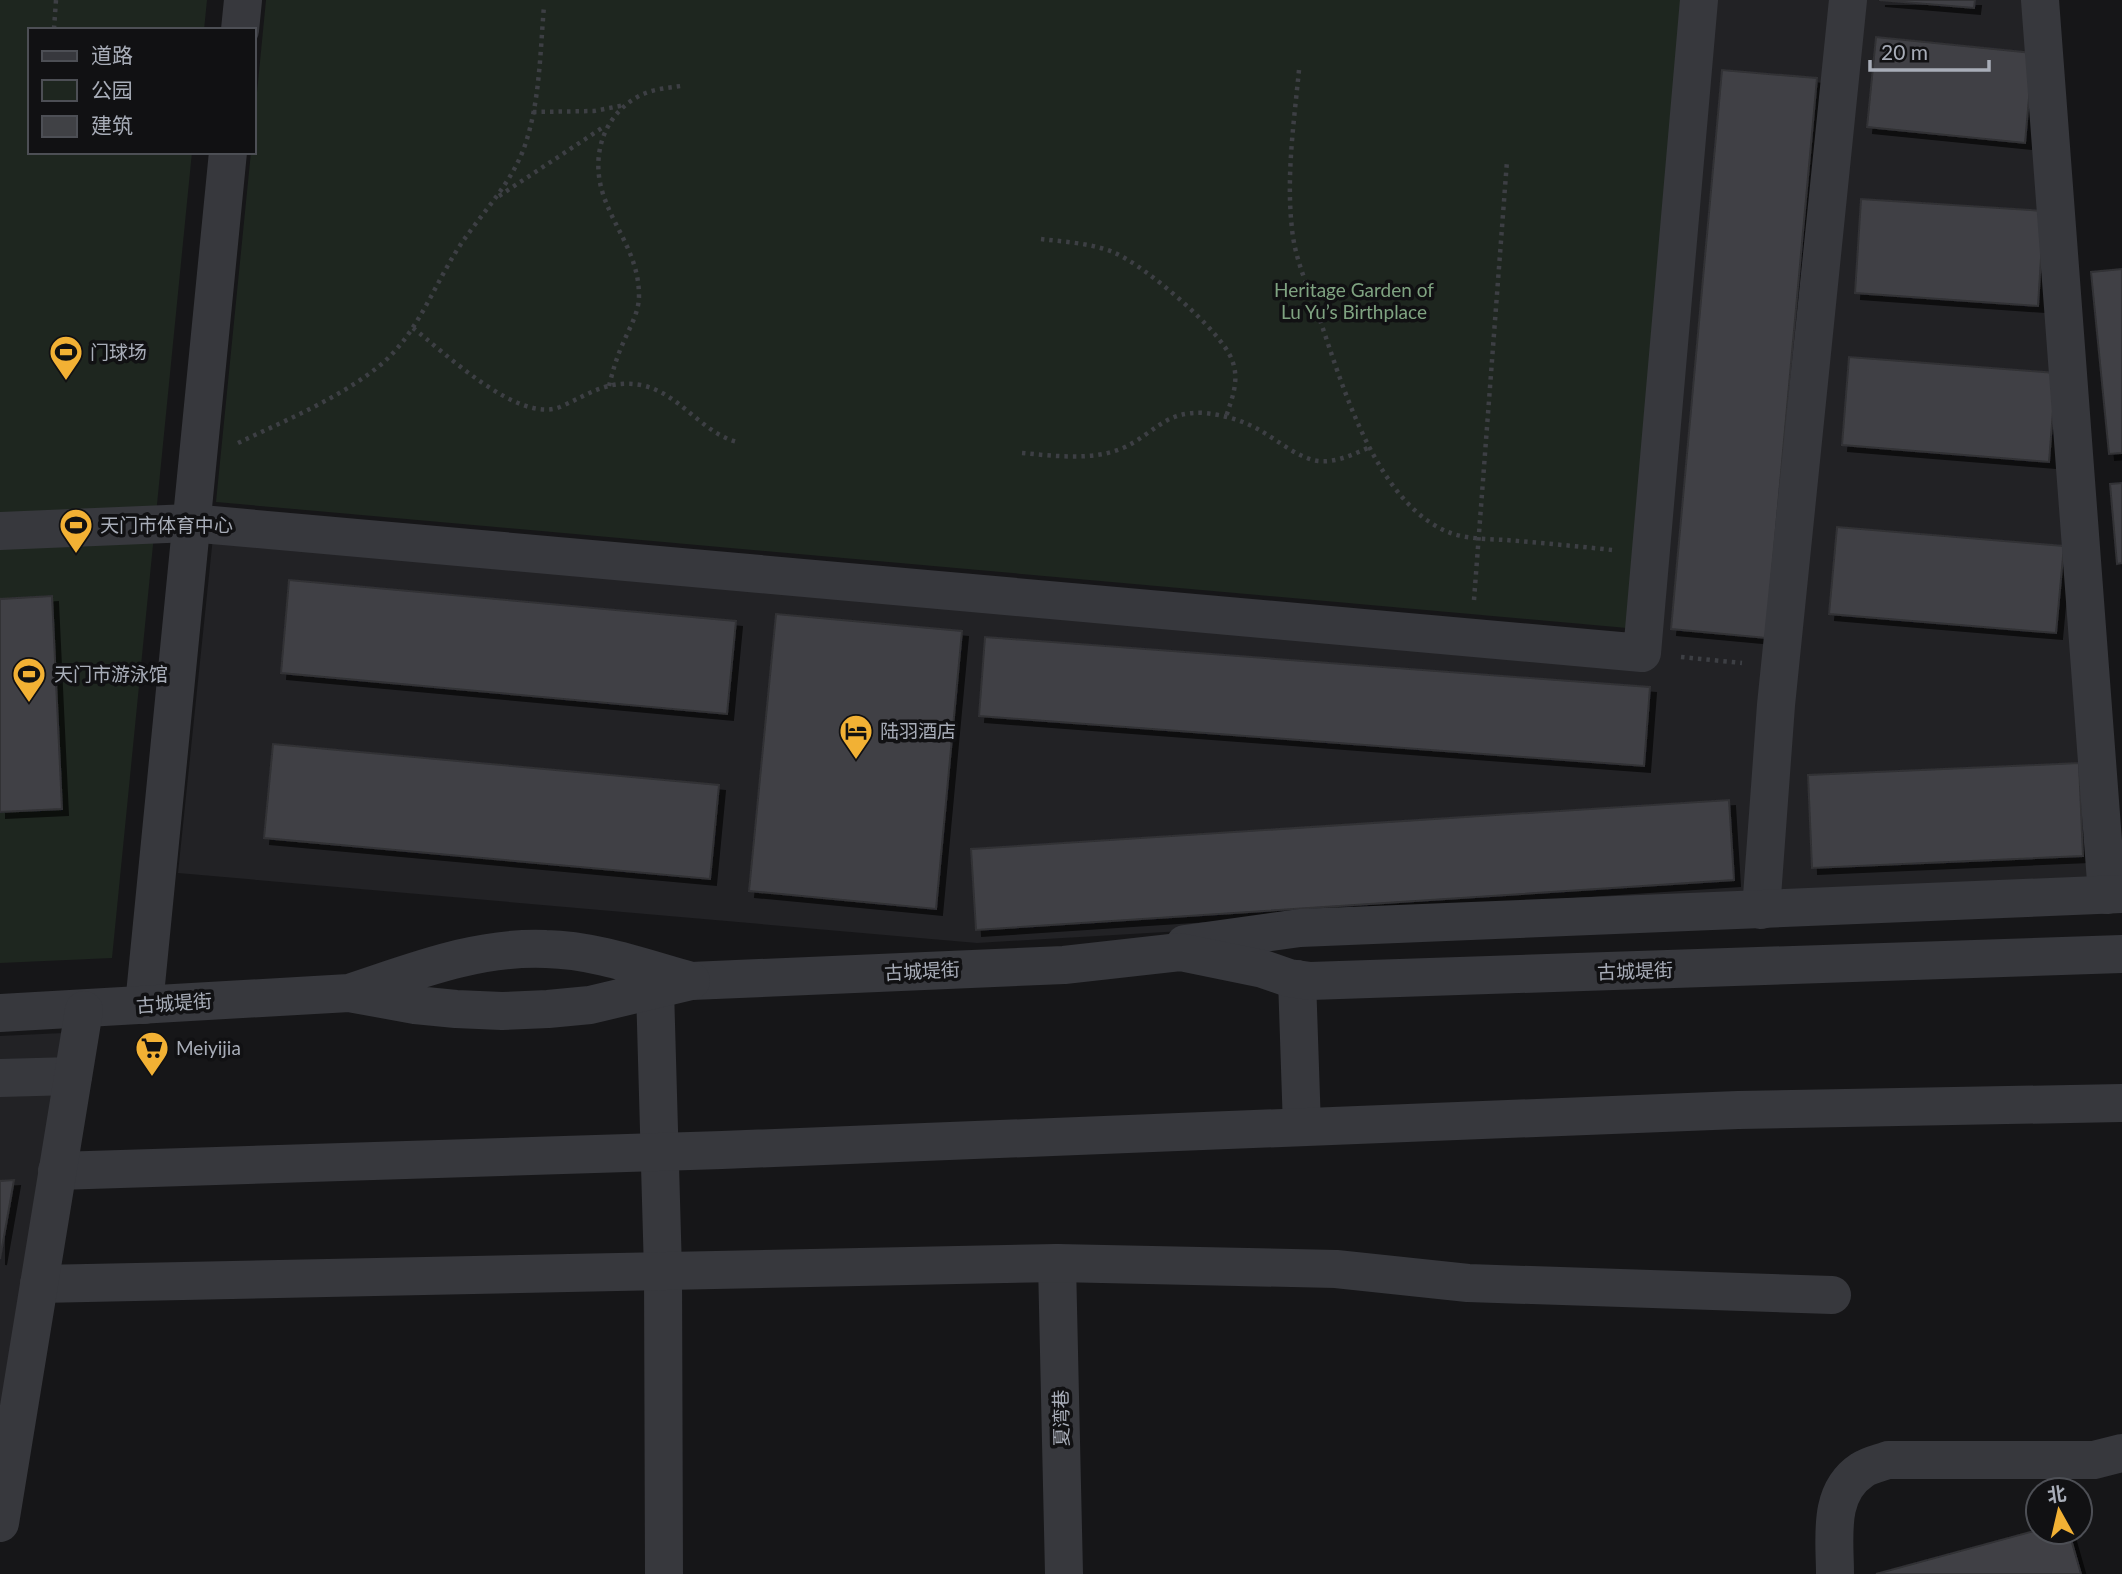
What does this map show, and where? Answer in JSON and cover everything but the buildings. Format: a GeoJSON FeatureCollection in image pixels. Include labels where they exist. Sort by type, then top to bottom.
{"type":"FeatureCollection","features":[{"type":"Feature","properties":{"kind":"street"},"geometry":{"type":"LineString","coordinates":[[240,28],[243,0]]}},
{"type":"Feature","properties":{"kind":"street"},"geometry":{"type":"LineString","coordinates":[[0,531],[190,523],[1642,653],[1699,0]]}},
{"type":"Feature","properties":{"kind":"street"},"geometry":{"type":"LineString","coordinates":[[1761,910],[1780,666],[1848,0]]}},
{"type":"Feature","properties":{"kind":"street"},"geometry":{"type":"LineString","coordinates":[[2040,0],[2114,895]]}},
{"type":"Feature","properties":{"kind":"street"},"geometry":{"type":"LineString","coordinates":[[144,1005],[228,154]]}},
{"type":"Feature","properties":{"kind":"street","name":"古城堤街"},"geometry":{"type":"LineString","coordinates":[[1152,954],[1183,944],[1300,928],[2114,895]]}},
{"type":"Feature","properties":{"kind":"street","name":"古城堤街"},"geometry":{"type":"LineString","coordinates":[[349,993],[453,959],[500,950],[547,948],[590,954],[673,985]]}},
{"type":"Feature","properties":{"kind":"street","name":"古城堤街"},"geometry":{"type":"LineString","coordinates":[[0,1013],[349,993],[415,1005],[502,1011],[590,1005],[673,985],[1064,965],[1180,952],[1297,979],[1331,981],[2122,954]]}},
{"type":"Feature","properties":{"kind":"street"},"geometry":{"type":"LineString","coordinates":[[1297,979],[1302,1127]]}},
{"type":"Feature","properties":{"kind":"street"},"geometry":{"type":"LineString","coordinates":[[664,1574],[660,1152],[673,985]]}},
{"type":"Feature","properties":{"kind":"street"},"geometry":{"type":"LineString","coordinates":[[0,1523],[84,1010]]}},
{"type":"Feature","properties":{"kind":"street"},"geometry":{"type":"LineString","coordinates":[[0,1078],[73,1076]]}},
{"type":"Feature","properties":{"kind":"street"},"geometry":{"type":"LineString","coordinates":[[57,1171],[660,1152],[1738,1110],[2122,1103]]}},
{"type":"Feature","properties":{"kind":"street"},"geometry":{"type":"LineString","coordinates":[[39,1284],[1057,1263],[1336,1269],[1468,1283],[1832,1295]]}},
{"type":"Feature","properties":{"kind":"street","name":"夏湾巷"},"geometry":{"type":"LineString","coordinates":[[1057,1263],[1064,1574]]}},
{"type":"Feature","properties":{"kind":"street"},"geometry":{"type":"LineString","coordinates":[[1835,1574],[1834,1511],[1843,1492],[1861,1470],[1888,1460],[2094,1460],[2122,1453]]}},
{"type":"Feature","properties":{"kind":"path"},"geometry":{"type":"LineString","coordinates":[[54,28],[56,0]]}},
{"type":"Feature","properties":{"kind":"path"},"geometry":{"type":"LineString","coordinates":[[196,462],[354,385],[380,366],[402,343],[462,242],[495,199],[523,149],[532,112],[544,6]]}},
{"type":"Feature","properties":{"kind":"path"},"geometry":{"type":"LineString","coordinates":[[1299,70],[1289,203],[1292,233],[1348,401],[1391,483],[1410,507],[1430,523],[1450,533],[1478,538],[1651,553]]}},
{"type":"Feature","properties":{"kind":"path"},"geometry":{"type":"LineString","coordinates":[[495,199],[606,126],[638,96],[654,90],[681,86]]}},
{"type":"Feature","properties":{"kind":"path"},"geometry":{"type":"LineString","coordinates":[[532,112],[594,111],[629,104]]}},
{"type":"Feature","properties":{"kind":"path"},"geometry":{"type":"LineString","coordinates":[[606,126],[600,149],[599,171],[603,194],[632,254],[638,278],[639,299],[635,318],[614,364],[609,386]]}},
{"type":"Feature","properties":{"kind":"path"},"geometry":{"type":"LineString","coordinates":[[1471,637],[1507,161]]}},
{"type":"Feature","properties":{"kind":"path"},"geometry":{"type":"LineString","coordinates":[[1041,239],[1096,246],[1116,253],[1139,266],[1204,322],[1222,341],[1233,361],[1237,380],[1226,417]]}},
{"type":"Feature","properties":{"kind":"path"},"geometry":{"type":"LineString","coordinates":[[413,328],[501,396],[522,406],[557,408],[588,391],[609,386],[641,385],[661,392],[681,404],[712,432],[737,442]]}},
{"type":"Feature","properties":{"kind":"path"},"geometry":{"type":"LineString","coordinates":[[1022,453],[1102,455],[1124,447],[1173,417],[1204,413],[1226,417],[1259,429],[1305,457],[1318,461],[1349,456],[1370,447]]}},
{"type":"Feature","properties":{"kind":"path"},"geometry":{"type":"LineString","coordinates":[[1642,653],[1780,666]]}},
{"type":"Feature","properties":{"kind":"shaded area"},"geometry":{"type":"Polygon","coordinates":[[[1709,0],[2056,0],[2122,876],[977,943],[178,873],[213,537],[1646,669],[1709,0]]]}},
{"type":"Feature","properties":{"kind":"shaded area"},"geometry":{"type":"Polygon","coordinates":[[[63,1033],[0,1414],[0,1036],[63,1033]]]}},
{"type":"Feature","properties":{"kind":"green space","name":"天门市体育中心"},"geometry":{"type":"Polygon","coordinates":[[[0,0],[207,0],[204,28],[28,28],[28,154],[192,154],[112,958],[0,963],[0,0]]]}},
{"type":"Feature","properties":{"kind":"green space","name":"Heritage Garden of Lu Yu’s Birthplace"},"geometry":{"type":"Polygon","coordinates":[[[266,0],[1690,0],[1627,628],[216,502],[251,154],[256,154],[256,102],[266,0]]]}},
{"type":"Feature","properties":{"kind":"place","name":"门球场"},"geometry":{"type":"Point","coordinates":[66,382]}},
{"type":"Feature","properties":{"kind":"place","name":"天门市体育中心"},"geometry":{"type":"Point","coordinates":[76,555]}},
{"type":"Feature","properties":{"kind":"place","name":"天门市游泳馆"},"geometry":{"type":"Point","coordinates":[29,704]}},
{"type":"Feature","properties":{"kind":"place","name":"陆羽酒店"},"geometry":{"type":"Point","coordinates":[856,761]}},
{"type":"Feature","properties":{"kind":"place","name":"Meiyijia"},"geometry":{"type":"Point","coordinates":[152,1078]}}]}
